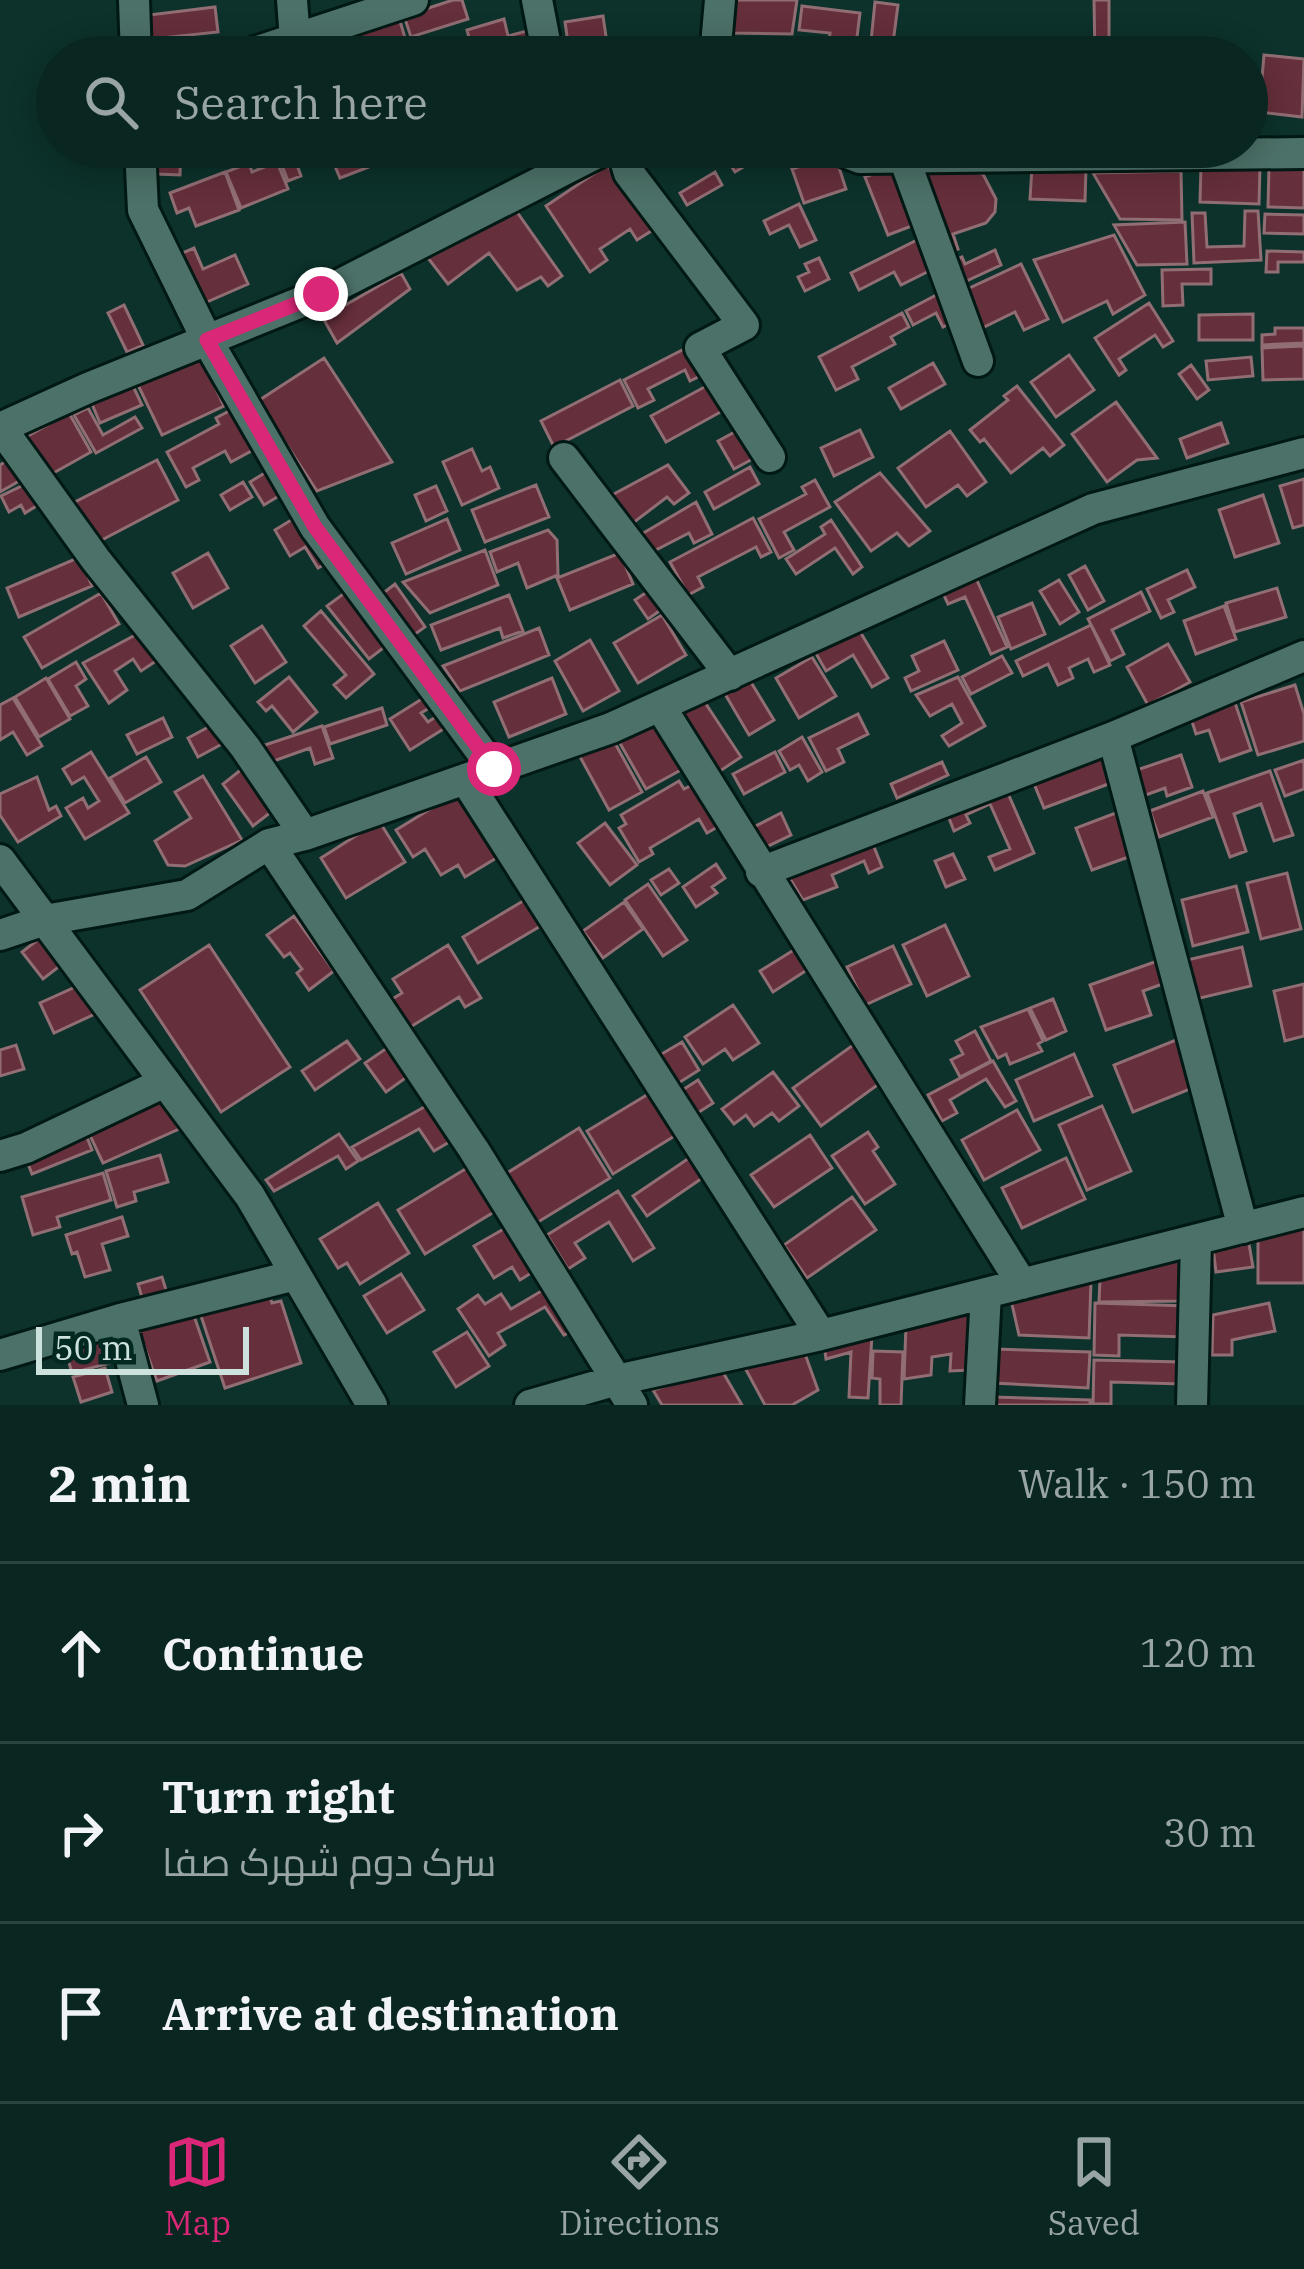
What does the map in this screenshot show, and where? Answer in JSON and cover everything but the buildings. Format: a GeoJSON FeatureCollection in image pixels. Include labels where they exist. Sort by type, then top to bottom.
{"type":"FeatureCollection","features":[{"type":"Feature","properties":{"kind":"street"},"geometry":{"type":"LineString","coordinates":[[134,0],[135,36]]}},
{"type":"Feature","properties":{"kind":"street"},"geometry":{"type":"LineString","coordinates":[[292,0],[295,36]]}},
{"type":"Feature","properties":{"kind":"street"},"geometry":{"type":"LineString","coordinates":[[307,36],[412,0]]}},
{"type":"Feature","properties":{"kind":"street"},"geometry":{"type":"LineString","coordinates":[[537,0],[544,36]]}},
{"type":"Feature","properties":{"kind":"street"},"geometry":{"type":"LineString","coordinates":[[717,36],[720,0]]}},
{"type":"Feature","properties":{"kind":"street"},"geometry":{"type":"LineString","coordinates":[[1268,153],[1304,153]]}},
{"type":"Feature","properties":{"kind":"street"},"geometry":{"type":"LineString","coordinates":[[141,168],[143,210],[207,340],[315,527],[480,774],[821,1335]]}},
{"type":"Feature","properties":{"kind":"street"},"geometry":{"type":"LineString","coordinates":[[305,835],[245,747],[96,560],[0,427],[321,294],[547,168]]}},
{"type":"Feature","properties":{"kind":"street"},"geometry":{"type":"LineString","coordinates":[[627,168],[744,325],[700,348],[770,457]]}},
{"type":"Feature","properties":{"kind":"street"},"geometry":{"type":"LineString","coordinates":[[908,168],[978,362]]}},
{"type":"Feature","properties":{"kind":"street"},"geometry":{"type":"LineString","coordinates":[[0,934],[45,920],[187,895],[269,844],[611,728],[1093,509],[1304,453]]}},
{"type":"Feature","properties":{"kind":"street"},"geometry":{"type":"LineString","coordinates":[[564,458],[730,675]]}},
{"type":"Feature","properties":{"kind":"street"},"geometry":{"type":"LineString","coordinates":[[761,872],[1113,737],[1304,656]]}},
{"type":"Feature","properties":{"kind":"street"},"geometry":{"type":"LineString","coordinates":[[660,706],[1022,1284]]}},
{"type":"Feature","properties":{"kind":"street"},"geometry":{"type":"LineString","coordinates":[[1113,737],[1243,1228]]}},
{"type":"Feature","properties":{"kind":"street"},"geometry":{"type":"LineString","coordinates":[[269,844],[474,1150],[625,1392]]}},
{"type":"Feature","properties":{"kind":"street"},"geometry":{"type":"LineString","coordinates":[[0,860],[250,1196],[372,1405]]}},
{"type":"Feature","properties":{"kind":"street"},"geometry":{"type":"LineString","coordinates":[[0,1156],[165,1082]]}},
{"type":"Feature","properties":{"kind":"street"},"geometry":{"type":"LineString","coordinates":[[530,1405],[625,1392],[821,1335],[1304,1212]]}},
{"type":"Feature","properties":{"kind":"street"},"geometry":{"type":"LineString","coordinates":[[1192,1405],[1196,1240]]}},
{"type":"Feature","properties":{"kind":"street"},"geometry":{"type":"LineString","coordinates":[[0,1355],[296,1275]]}},
{"type":"Feature","properties":{"kind":"street"},"geometry":{"type":"LineString","coordinates":[[980,1405],[986,1293]]}},
{"type":"Feature","properties":{"kind":"street"},"geometry":{"type":"LineString","coordinates":[[120,1319],[143,1405]]}},
{"type":"Feature","properties":{"kind":"route"},"geometry":{"type":"LineString","coordinates":[[321,294],[207,340],[315,527],[494,769]]}}]}
